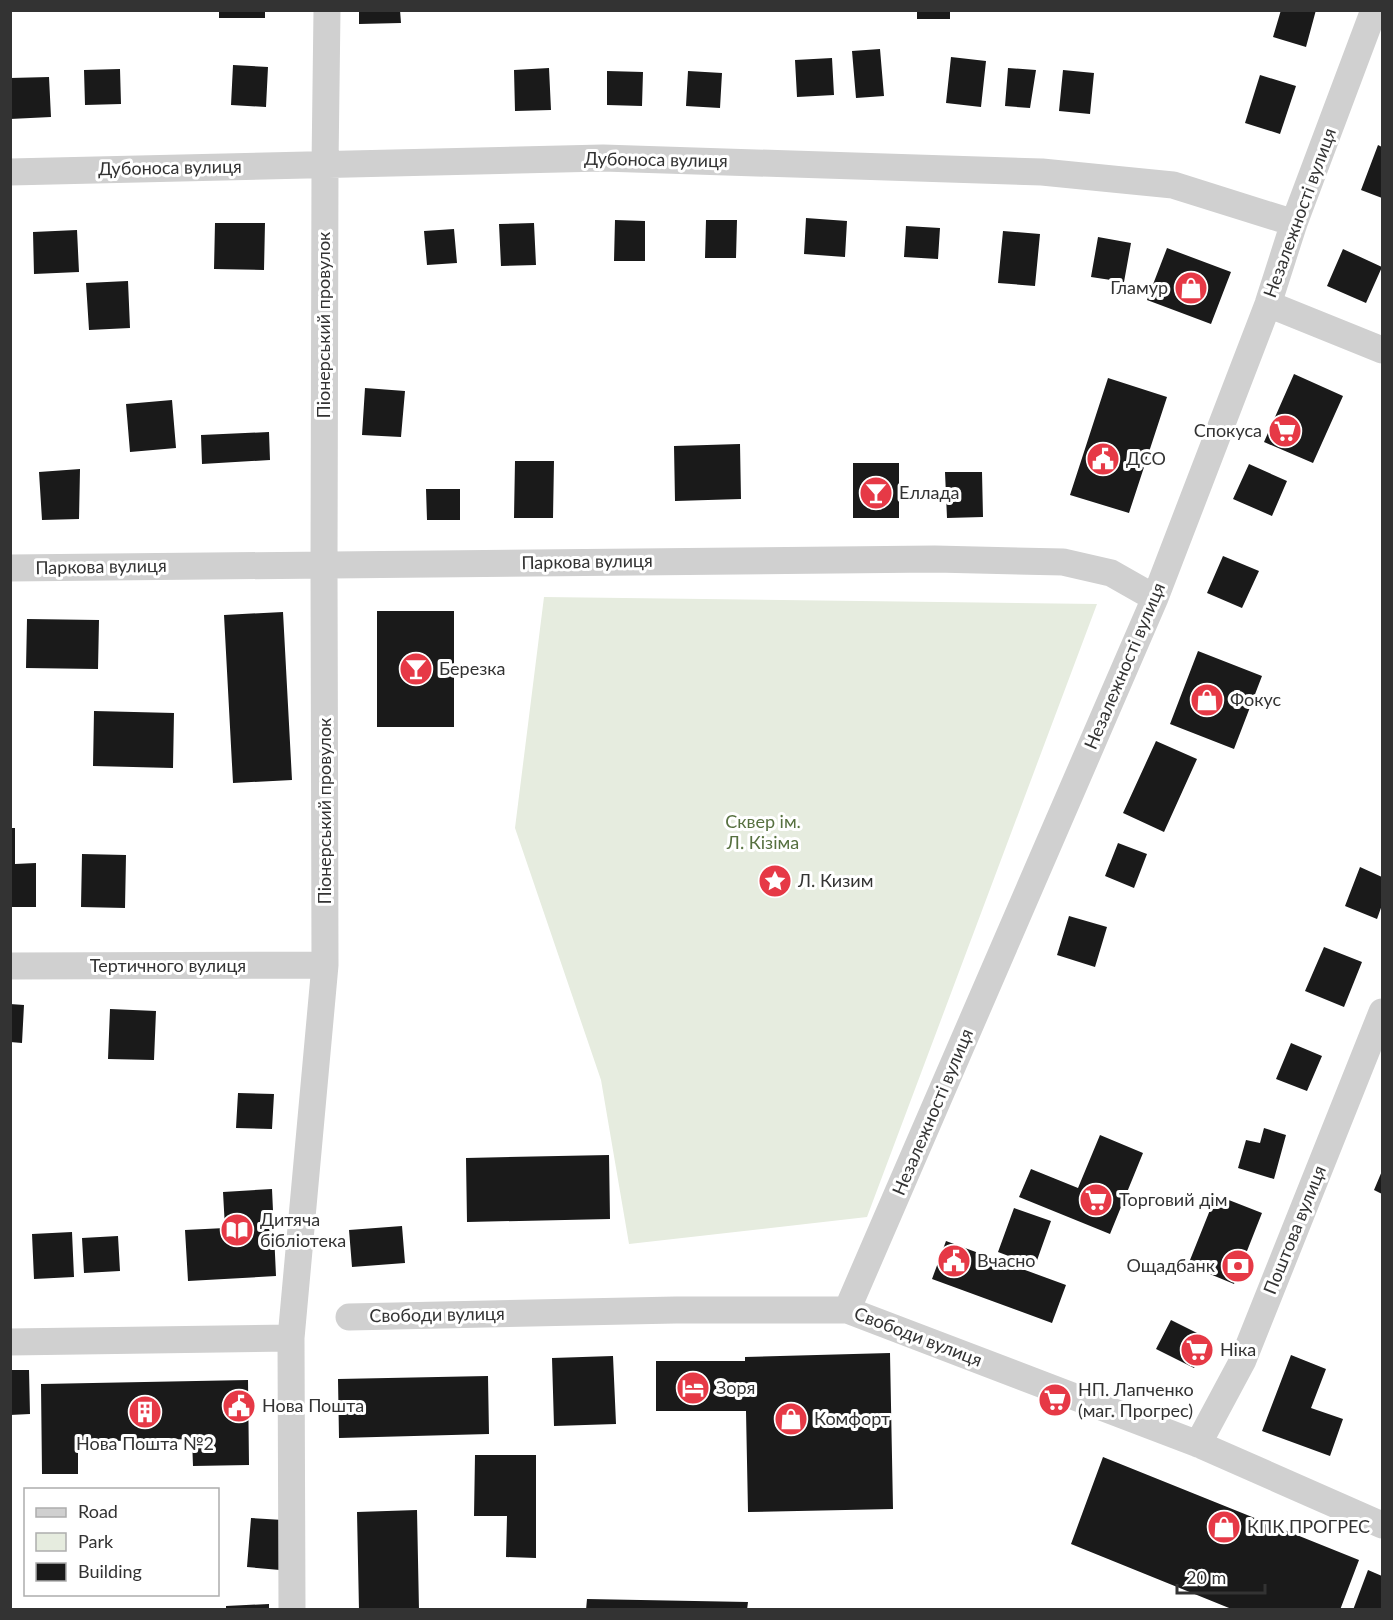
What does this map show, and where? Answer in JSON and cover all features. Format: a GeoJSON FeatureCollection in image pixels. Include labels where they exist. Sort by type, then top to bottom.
{"type":"FeatureCollection","features":[{"type":"Feature","properties":{"kind":"street","name":"Піонерський провулок"},"geometry":{"type":"LineString","coordinates":[[292,1610],[291,1338],[325,965],[324,565],[327,10]]}},
{"type":"Feature","properties":{"kind":"street","name":"Незалежності вулиця"},"geometry":{"type":"LineString","coordinates":[[847,1310],[1155,598],[1268,304],[1294,223],[1374,10]]}},
{"type":"Feature","properties":{"kind":"street","name":"Дубоноса вулиця"},"geometry":{"type":"LineString","coordinates":[[10,172],[603,158],[1042,172],[1173,185],[1294,223]]}},
{"type":"Feature","properties":{"kind":"street"},"geometry":{"type":"LineString","coordinates":[[1268,304],[1383,350]]}},
{"type":"Feature","properties":{"kind":"street","name":"Паркова вулиця"},"geometry":{"type":"LineString","coordinates":[[10,568],[935,559],[1063,562],[1111,573],[1155,598]]}},
{"type":"Feature","properties":{"kind":"street","name":"Тертичного вулиця"},"geometry":{"type":"LineString","coordinates":[[10,966],[325,965]]}},
{"type":"Feature","properties":{"kind":"street","name":"Поштова вулиця"},"geometry":{"type":"LineString","coordinates":[[1198,1444],[1243,1360],[1383,1012]]}},
{"type":"Feature","properties":{"kind":"street","name":"Свободи вулиця"},"geometry":{"type":"LineString","coordinates":[[349,1317],[676,1310],[847,1310],[1198,1444],[1383,1525]]}},
{"type":"Feature","properties":{"kind":"street"},"geometry":{"type":"LineString","coordinates":[[10,1342],[291,1338]]}},
{"type":"Feature","properties":{"kind":"green space","name":"Сквер ім. Л. Кізіма"},"geometry":{"type":"Polygon","coordinates":[[[544,597],[1097,604],[867,1217],[629,1244],[601,1080],[515,828],[544,597]]]}},
{"type":"Feature","properties":{"kind":"building"},"geometry":{"type":"Polygon","coordinates":[[[219,10],[265,10],[265,18],[219,18],[219,10]]]}},
{"type":"Feature","properties":{"kind":"building"},"geometry":{"type":"Polygon","coordinates":[[[359,10],[400,10],[401,23],[359,24],[359,10]]]}},
{"type":"Feature","properties":{"kind":"building"},"geometry":{"type":"Polygon","coordinates":[[[917,10],[950,10],[950,19],[917,19],[917,10]]]}},
{"type":"Feature","properties":{"kind":"building"},"geometry":{"type":"Polygon","coordinates":[[[1281,10],[1316,10],[1306,47],[1273,37],[1281,10]]]}},
{"type":"Feature","properties":{"kind":"building"},"geometry":{"type":"Polygon","coordinates":[[[880,49],[884,96],[856,98],[852,51],[880,49]]]}},
{"type":"Feature","properties":{"kind":"building"},"geometry":{"type":"Polygon","coordinates":[[[951,57],[986,61],[981,107],[946,103],[951,57]]]}},
{"type":"Feature","properties":{"kind":"building"},"geometry":{"type":"Polygon","coordinates":[[[832,58],[834,95],[797,97],[795,60],[832,58]]]}},
{"type":"Feature","properties":{"kind":"building"},"geometry":{"type":"Polygon","coordinates":[[[233,65],[268,67],[266,107],[231,105],[233,65]]]}},
{"type":"Feature","properties":{"kind":"building"},"geometry":{"type":"Polygon","coordinates":[[[549,68],[551,110],[515,111],[514,70],[549,68]]]}},
{"type":"Feature","properties":{"kind":"building"},"geometry":{"type":"Polygon","coordinates":[[[1008,68],[1036,70],[1030,108],[1005,106],[1008,68]]]}},
{"type":"Feature","properties":{"kind":"building"},"geometry":{"type":"Polygon","coordinates":[[[120,69],[121,104],[85,105],[84,70],[120,69]]]}},
{"type":"Feature","properties":{"kind":"building"},"geometry":{"type":"Polygon","coordinates":[[[1063,70],[1094,73],[1090,114],[1059,111],[1063,70]]]}},
{"type":"Feature","properties":{"kind":"building"},"geometry":{"type":"Polygon","coordinates":[[[607,71],[643,72],[642,106],[607,105],[607,71]]]}},
{"type":"Feature","properties":{"kind":"building"},"geometry":{"type":"Polygon","coordinates":[[[688,71],[722,73],[720,108],[686,106],[688,71]]]}},
{"type":"Feature","properties":{"kind":"building"},"geometry":{"type":"Polygon","coordinates":[[[1260,75],[1296,86],[1280,134],[1245,123],[1260,75]]]}},
{"type":"Feature","properties":{"kind":"building"},"geometry":{"type":"Polygon","coordinates":[[[49,77],[51,117],[10,119],[10,78],[49,77]]]}},
{"type":"Feature","properties":{"kind":"building"},"geometry":{"type":"Polygon","coordinates":[[[1378,145],[1382,147],[1382,198],[1361,190],[1378,145]]]}},
{"type":"Feature","properties":{"kind":"building"},"geometry":{"type":"Polygon","coordinates":[[[806,218],[847,221],[845,257],[804,254],[806,218]]]}},
{"type":"Feature","properties":{"kind":"building"},"geometry":{"type":"Polygon","coordinates":[[[615,220],[645,221],[645,261],[614,261],[615,220]]]}},
{"type":"Feature","properties":{"kind":"building"},"geometry":{"type":"Polygon","coordinates":[[[706,220],[737,220],[736,258],[705,258],[706,220]]]}},
{"type":"Feature","properties":{"kind":"building"},"geometry":{"type":"Polygon","coordinates":[[[215,223],[265,223],[264,270],[214,269],[215,223]]]}},
{"type":"Feature","properties":{"kind":"building"},"geometry":{"type":"Polygon","coordinates":[[[534,223],[536,265],[501,266],[499,224],[534,223]]]}},
{"type":"Feature","properties":{"kind":"building"},"geometry":{"type":"Polygon","coordinates":[[[906,226],[940,228],[938,259],[904,257],[906,226]]]}},
{"type":"Feature","properties":{"kind":"building"},"geometry":{"type":"Polygon","coordinates":[[[454,229],[457,263],[427,265],[424,231],[454,229]]]}},
{"type":"Feature","properties":{"kind":"building"},"geometry":{"type":"Polygon","coordinates":[[[77,230],[79,272],[34,274],[33,232],[77,230]]]}},
{"type":"Feature","properties":{"kind":"building"},"geometry":{"type":"Polygon","coordinates":[[[1003,231],[1040,234],[1035,286],[998,283],[1003,231]]]}},
{"type":"Feature","properties":{"kind":"building"},"geometry":{"type":"Polygon","coordinates":[[[1098,237],[1131,243],[1124,282],[1091,277],[1098,237]]]}},
{"type":"Feature","properties":{"kind":"building"},"geometry":{"type":"Polygon","coordinates":[[[1167,248],[1231,272],[1211,324],[1147,300],[1167,248]]]}},
{"type":"Feature","properties":{"kind":"building"},"geometry":{"type":"Polygon","coordinates":[[[1343,249],[1382,267],[1366,303],[1327,286],[1343,249]]]}},
{"type":"Feature","properties":{"kind":"building"},"geometry":{"type":"Polygon","coordinates":[[[128,281],[130,328],[89,330],[86,283],[128,281]]]}},
{"type":"Feature","properties":{"kind":"building"},"geometry":{"type":"Polygon","coordinates":[[[1294,374],[1343,396],[1313,463],[1264,442],[1294,374]]]}},
{"type":"Feature","properties":{"kind":"building"},"geometry":{"type":"Polygon","coordinates":[[[1108,378],[1167,397],[1129,513],[1070,495],[1108,378]]]}},
{"type":"Feature","properties":{"kind":"building"},"geometry":{"type":"Polygon","coordinates":[[[365,388],[405,391],[401,437],[362,435],[365,388]]]}},
{"type":"Feature","properties":{"kind":"building"},"geometry":{"type":"Polygon","coordinates":[[[172,400],[176,448],[130,452],[126,404],[172,400]]]}},
{"type":"Feature","properties":{"kind":"building"},"geometry":{"type":"Polygon","coordinates":[[[269,432],[270,460],[202,464],[201,435],[269,432]]]}},
{"type":"Feature","properties":{"kind":"building"},"geometry":{"type":"Polygon","coordinates":[[[740,444],[741,499],[675,501],[674,446],[740,444]]]}},
{"type":"Feature","properties":{"kind":"building"},"geometry":{"type":"Polygon","coordinates":[[[515,461],[554,461],[553,518],[514,518],[515,461]]]}},
{"type":"Feature","properties":{"kind":"building"},"geometry":{"type":"Polygon","coordinates":[[[853,463],[899,463],[899,518],[853,518],[853,463]]]}},
{"type":"Feature","properties":{"kind":"building"},"geometry":{"type":"Polygon","coordinates":[[[1249,464],[1287,481],[1272,516],[1233,499],[1249,464]]]}},
{"type":"Feature","properties":{"kind":"building"},"geometry":{"type":"Polygon","coordinates":[[[80,469],[79,519],[42,520],[39,472],[80,469]]]}},
{"type":"Feature","properties":{"kind":"building"},"geometry":{"type":"Polygon","coordinates":[[[945,472],[982,472],[983,517],[947,518],[945,472]]]}},
{"type":"Feature","properties":{"kind":"building"},"geometry":{"type":"Polygon","coordinates":[[[426,489],[460,489],[460,520],[427,520],[426,489]]]}},
{"type":"Feature","properties":{"kind":"building"},"geometry":{"type":"Polygon","coordinates":[[[1223,556],[1259,571],[1242,608],[1207,593],[1223,556]]]}},
{"type":"Feature","properties":{"kind":"building","name":"Березка"},"geometry":{"type":"Polygon","coordinates":[[[377,611],[454,611],[454,727],[377,727],[377,611]]]}},
{"type":"Feature","properties":{"kind":"building"},"geometry":{"type":"Polygon","coordinates":[[[283,612],[292,780],[233,783],[224,615],[283,612]]]}},
{"type":"Feature","properties":{"kind":"building"},"geometry":{"type":"Polygon","coordinates":[[[27,619],[99,620],[98,669],[26,668],[27,619]]]}},
{"type":"Feature","properties":{"kind":"building"},"geometry":{"type":"Polygon","coordinates":[[[1198,651],[1262,676],[1234,749],[1170,724],[1198,651]]]}},
{"type":"Feature","properties":{"kind":"building"},"geometry":{"type":"Polygon","coordinates":[[[94,711],[174,713],[173,768],[93,766],[94,711]]]}},
{"type":"Feature","properties":{"kind":"building"},"geometry":{"type":"Polygon","coordinates":[[[1156,741],[1197,759],[1164,832],[1123,813],[1156,741]]]}},
{"type":"Feature","properties":{"kind":"building"},"geometry":{"type":"Polygon","coordinates":[[[10,828],[15,828],[15,864],[36,863],[36,907],[10,907],[10,828]]]}},
{"type":"Feature","properties":{"kind":"building"},"geometry":{"type":"Polygon","coordinates":[[[1118,843],[1147,854],[1134,888],[1105,876],[1118,843]]]}},
{"type":"Feature","properties":{"kind":"building"},"geometry":{"type":"Polygon","coordinates":[[[82,854],[126,855],[125,908],[81,907],[82,854]]]}},
{"type":"Feature","properties":{"kind":"building"},"geometry":{"type":"Polygon","coordinates":[[[1360,867],[1382,877],[1382,905],[1377,919],[1345,906],[1360,867]]]}},
{"type":"Feature","properties":{"kind":"building"},"geometry":{"type":"Polygon","coordinates":[[[1069,916],[1107,927],[1095,967],[1057,955],[1069,916]]]}},
{"type":"Feature","properties":{"kind":"building"},"geometry":{"type":"Polygon","coordinates":[[[1324,947],[1362,962],[1344,1007],[1305,991],[1324,947]]]}},
{"type":"Feature","properties":{"kind":"building"},"geometry":{"type":"Polygon","coordinates":[[[10,1004],[24,1005],[22,1043],[10,1042],[10,1004]]]}},
{"type":"Feature","properties":{"kind":"building"},"geometry":{"type":"Polygon","coordinates":[[[110,1009],[156,1011],[154,1060],[108,1059],[110,1009]]]}},
{"type":"Feature","properties":{"kind":"building"},"geometry":{"type":"Polygon","coordinates":[[[1291,1043],[1322,1056],[1307,1091],[1276,1079],[1291,1043]]]}},
{"type":"Feature","properties":{"kind":"building"},"geometry":{"type":"Polygon","coordinates":[[[238,1093],[274,1094],[272,1129],[236,1128],[238,1093]]]}},
{"type":"Feature","properties":{"kind":"building"},"geometry":{"type":"Polygon","coordinates":[[[1264,1128],[1286,1135],[1274,1179],[1238,1168],[1246,1140],[1260,1143],[1264,1128]]]}},
{"type":"Feature","properties":{"kind":"building"},"geometry":{"type":"Polygon","coordinates":[[[1100,1135],[1143,1153],[1110,1234],[1019,1197],[1031,1169],[1078,1188],[1100,1135]]]}},
{"type":"Feature","properties":{"kind":"building"},"geometry":{"type":"Polygon","coordinates":[[[609,1155],[610,1219],[467,1222],[466,1158],[609,1155]]]}},
{"type":"Feature","properties":{"kind":"building"},"geometry":{"type":"Polygon","coordinates":[[[1382,1171],[1382,1194],[1374,1190],[1382,1171]]]}},
{"type":"Feature","properties":{"kind":"building"},"geometry":{"type":"Polygon","coordinates":[[[272,1189],[276,1276],[188,1281],[185,1230],[225,1228],[223,1192],[272,1189]]]}},
{"type":"Feature","properties":{"kind":"building"},"geometry":{"type":"Polygon","coordinates":[[[1216,1195],[1262,1213],[1234,1284],[1188,1265],[1216,1195]]]}},
{"type":"Feature","properties":{"kind":"building"},"geometry":{"type":"Polygon","coordinates":[[[1014,1208],[1051,1221],[1035,1266],[998,1252],[1014,1208]]]}},
{"type":"Feature","properties":{"kind":"building"},"geometry":{"type":"Polygon","coordinates":[[[402,1226],[405,1263],[352,1267],[349,1230],[402,1226]]]}},
{"type":"Feature","properties":{"kind":"building"},"geometry":{"type":"Polygon","coordinates":[[[72,1232],[74,1277],[34,1279],[32,1234],[72,1232]]]}},
{"type":"Feature","properties":{"kind":"building"},"geometry":{"type":"Polygon","coordinates":[[[118,1236],[120,1271],[84,1273],[82,1238],[118,1236]]]}},
{"type":"Feature","properties":{"kind":"building"},"geometry":{"type":"Polygon","coordinates":[[[946,1241],[1066,1285],[1052,1323],[932,1279],[946,1241]]]}},
{"type":"Feature","properties":{"kind":"building"},"geometry":{"type":"Polygon","coordinates":[[[1171,1320],[1209,1339],[1194,1368],[1156,1349],[1171,1320]]]}},
{"type":"Feature","properties":{"kind":"building"},"geometry":{"type":"Polygon","coordinates":[[[890,1353],[893,1509],[748,1512],[746,1411],[656,1411],[656,1361],[745,1361],[745,1357],[890,1353]]]}},
{"type":"Feature","properties":{"kind":"building"},"geometry":{"type":"Polygon","coordinates":[[[1291,1355],[1326,1369],[1311,1408],[1343,1419],[1330,1456],[1262,1431],[1291,1355]]]}},
{"type":"Feature","properties":{"kind":"building"},"geometry":{"type":"Polygon","coordinates":[[[613,1356],[616,1424],[554,1426],[552,1358],[613,1356]]]}},
{"type":"Feature","properties":{"kind":"building"},"geometry":{"type":"Polygon","coordinates":[[[10,1370],[29,1370],[30,1414],[10,1415],[10,1370]]]}},
{"type":"Feature","properties":{"kind":"building"},"geometry":{"type":"Polygon","coordinates":[[[488,1376],[489,1434],[339,1438],[338,1379],[488,1376]]]}},
{"type":"Feature","properties":{"kind":"building","name":"Нова Пошта №2"},"geometry":{"type":"Polygon","coordinates":[[[248,1380],[249,1465],[193,1466],[192,1439],[78,1442],[78,1474],[42,1474],[41,1384],[248,1380]]]}},
{"type":"Feature","properties":{"kind":"building"},"geometry":{"type":"Polygon","coordinates":[[[475,1455],[536,1455],[536,1558],[506,1557],[507,1516],[474,1516],[475,1455]]]}},
{"type":"Feature","properties":{"kind":"building"},"geometry":{"type":"Polygon","coordinates":[[[1103,1457],[1359,1560],[1340,1610],[1234,1610],[1071,1544],[1103,1457]]]}},
{"type":"Feature","properties":{"kind":"building"},"geometry":{"type":"Polygon","coordinates":[[[417,1510],[419,1610],[359,1610],[357,1512],[417,1510]]]}},
{"type":"Feature","properties":{"kind":"building"},"geometry":{"type":"Polygon","coordinates":[[[251,1518],[283,1520],[280,1570],[247,1567],[251,1518]]]}},
{"type":"Feature","properties":{"kind":"building"},"geometry":{"type":"Polygon","coordinates":[[[1368,1570],[1382,1576],[1382,1610],[1353,1610],[1368,1570]]]}},
{"type":"Feature","properties":{"kind":"building"},"geometry":{"type":"Polygon","coordinates":[[[587,1599],[748,1602],[747,1610],[586,1610],[587,1599]]]}},
{"type":"Feature","properties":{"kind":"building"},"geometry":{"type":"Polygon","coordinates":[[[269,1604],[269,1610],[226,1610],[226,1606],[269,1604]]]}},
{"type":"Feature","properties":{"kind":"place","name":"Гламур"},"geometry":{"type":"Point","coordinates":[1191,288]}},
{"type":"Feature","properties":{"kind":"place","name":"Спокуса"},"geometry":{"type":"Point","coordinates":[1285,431]}},
{"type":"Feature","properties":{"kind":"place","name":"ДСО"},"geometry":{"type":"Point","coordinates":[1103,459]}},
{"type":"Feature","properties":{"kind":"place","name":"Еллада"},"geometry":{"type":"Point","coordinates":[876,493]}},
{"type":"Feature","properties":{"kind":"place","name":"Березка"},"geometry":{"type":"Point","coordinates":[416,669]}},
{"type":"Feature","properties":{"kind":"place","name":"Фокус"},"geometry":{"type":"Point","coordinates":[1207,700]}},
{"type":"Feature","properties":{"kind":"place","name":"Л. Кизим"},"geometry":{"type":"Point","coordinates":[775,881]}},
{"type":"Feature","properties":{"kind":"place","name":"Торговий дім"},"geometry":{"type":"Point","coordinates":[1096,1200]}},
{"type":"Feature","properties":{"kind":"place","name":"Дитяча бібліотека"},"geometry":{"type":"Point","coordinates":[237,1230]}},
{"type":"Feature","properties":{"kind":"place","name":"Вчасно"},"geometry":{"type":"Point","coordinates":[954,1261]}},
{"type":"Feature","properties":{"kind":"place","name":"Ощадбанк"},"geometry":{"type":"Point","coordinates":[1238,1266]}},
{"type":"Feature","properties":{"kind":"place","name":"Ніка"},"geometry":{"type":"Point","coordinates":[1197,1350]}},
{"type":"Feature","properties":{"kind":"place","name":"Зоря"},"geometry":{"type":"Point","coordinates":[693,1388]}},
{"type":"Feature","properties":{"kind":"place","name":"НП. Лапченко (маг. Прогрес)"},"geometry":{"type":"Point","coordinates":[1055,1400]}},
{"type":"Feature","properties":{"kind":"place","name":"Нова Пошта"},"geometry":{"type":"Point","coordinates":[239,1406]}},
{"type":"Feature","properties":{"kind":"place","name":"Нова Пошта №2"},"geometry":{"type":"Point","coordinates":[145,1412]}},
{"type":"Feature","properties":{"kind":"place","name":"Комфорт"},"geometry":{"type":"Point","coordinates":[791,1419]}},
{"type":"Feature","properties":{"kind":"place","name":"КПК ПРОГРЕС"},"geometry":{"type":"Point","coordinates":[1224,1527]}}]}
